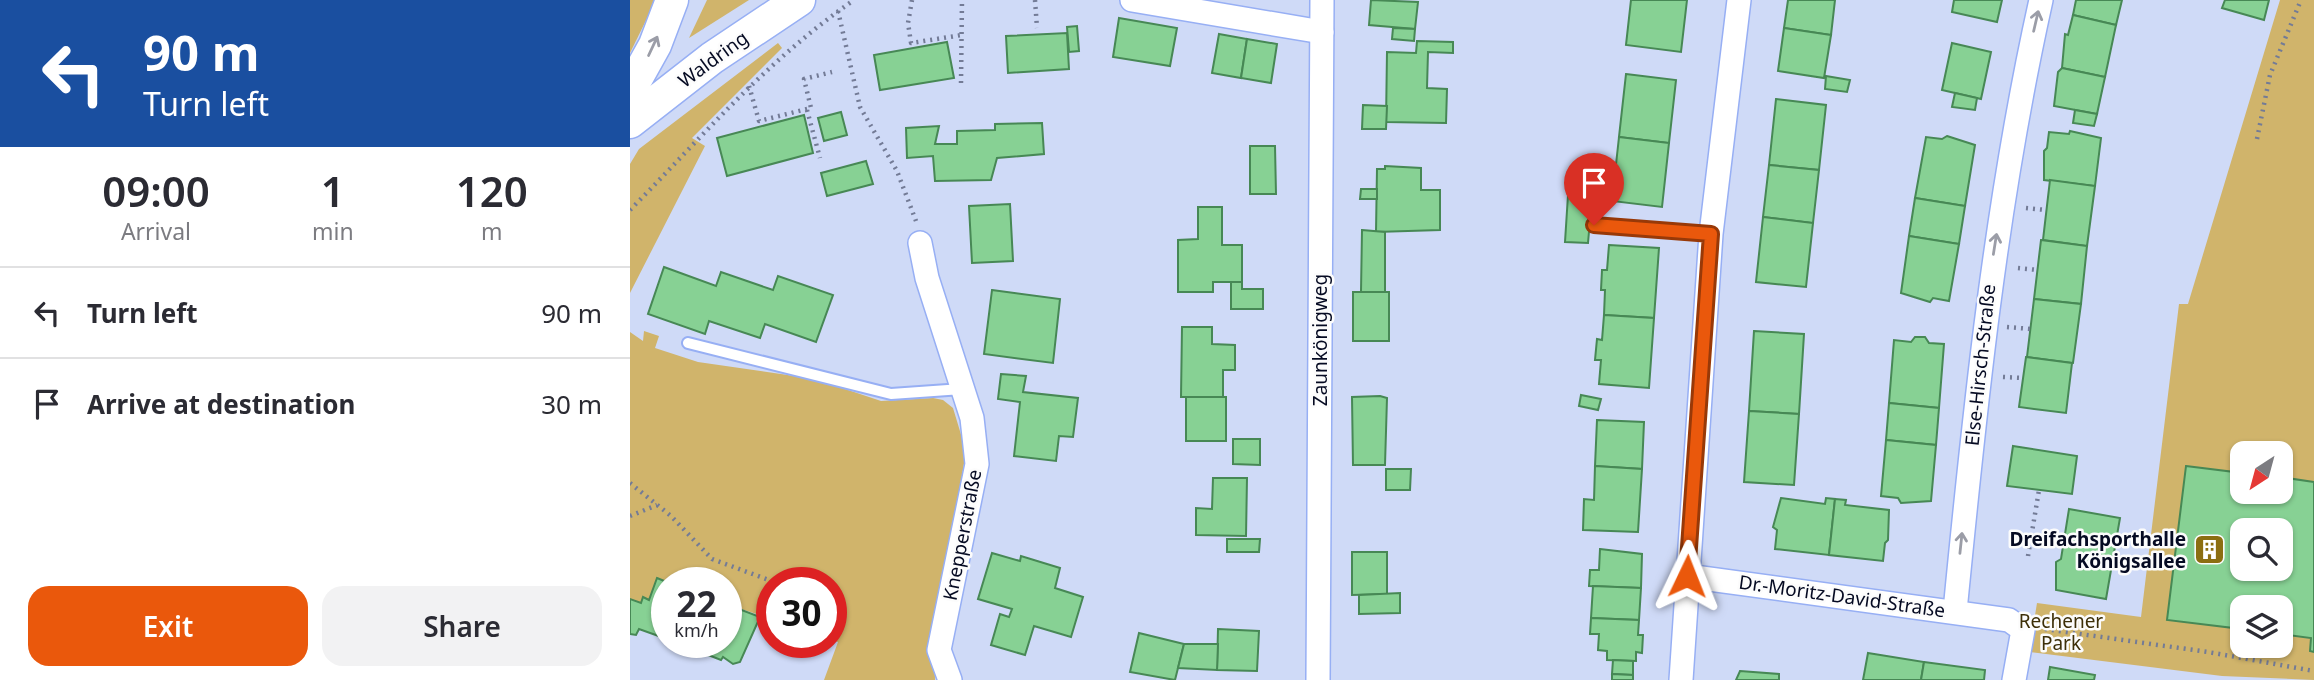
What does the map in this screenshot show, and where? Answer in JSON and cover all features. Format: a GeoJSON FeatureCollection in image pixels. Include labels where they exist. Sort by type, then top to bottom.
{"type":"FeatureCollection","features":[{"type":"Feature","properties":{"kind":"street"},"geometry":{"type":"LineString","coordinates":[[630,90],[654,45],[672,0]]}},
{"type":"Feature","properties":{"kind":"street","name":"Waldring"},"geometry":{"type":"LineString","coordinates":[[630,122],[766,20],[799,0]]}},
{"type":"Feature","properties":{"kind":"street"},"geometry":{"type":"LineString","coordinates":[[1132,0],[1322,32]]}},
{"type":"Feature","properties":{"kind":"street","name":"Zaunkönigweg"},"geometry":{"type":"LineString","coordinates":[[1318,680],[1322,0]]}},
{"type":"Feature","properties":{"kind":"street"},"geometry":{"type":"LineString","coordinates":[[1681,680],[1711,234],[1739,0]]}},
{"type":"Feature","properties":{"kind":"street","name":"Else-Hirsch-Straße"},"geometry":{"type":"LineString","coordinates":[[1955,611],[1991,269],[2020,91],[2041,0]]}},
{"type":"Feature","properties":{"kind":"street","name":"Knepperstraße"},"geometry":{"type":"LineString","coordinates":[[920,243],[927,278],[972,418],[977,464],[939,650],[950,680]]}},
{"type":"Feature","properties":{"kind":"street","name":"Dr.-Moritz-David-Straße"},"geometry":{"type":"LineString","coordinates":[[1687,576],[1955,611]]}},
{"type":"Feature","properties":{"kind":"street"},"geometry":{"type":"LineString","coordinates":[[1955,611],[2009,620],[2023,630],[2014,680]]}},
{"type":"Feature","properties":{"kind":"lane"},"geometry":{"type":"LineString","coordinates":[[1594,225],[1711,234]]}},
{"type":"Feature","properties":{"kind":"lane"},"geometry":{"type":"LineString","coordinates":[[688,343],[891,394],[962,389]]}},
{"type":"Feature","properties":{"kind":"path"},"geometry":{"type":"LineString","coordinates":[[630,210],[749,85],[854,0]]}},
{"type":"Feature","properties":{"kind":"path"},"geometry":{"type":"LineString","coordinates":[[912,0],[908,23],[911,44],[962,35]]}},
{"type":"Feature","properties":{"kind":"path"},"geometry":{"type":"LineString","coordinates":[[961,83],[962,0]]}},
{"type":"Feature","properties":{"kind":"path"},"geometry":{"type":"LineString","coordinates":[[1035,0],[1037,28]]}},
{"type":"Feature","properties":{"kind":"path"},"geometry":{"type":"LineString","coordinates":[[2257,139],[2270,75],[2301,0]]}},
{"type":"Feature","properties":{"kind":"path"},"geometry":{"type":"LineString","coordinates":[[838,11],[860,107],[897,172],[918,228],[920,243]]}},
{"type":"Feature","properties":{"kind":"path"},"geometry":{"type":"LineString","coordinates":[[749,85],[759,121],[811,108],[804,79],[832,72]]}},
{"type":"Feature","properties":{"kind":"path"},"geometry":{"type":"LineString","coordinates":[[807,110],[820,158]]}},
{"type":"Feature","properties":{"kind":"path"},"geometry":{"type":"LineString","coordinates":[[630,483],[657,505],[712,559],[756,575]]}},
{"type":"Feature","properties":{"kind":"path"},"geometry":{"type":"LineString","coordinates":[[2028,556],[2039,490]]}},
{"type":"Feature","properties":{"kind":"path"},"geometry":{"type":"LineString","coordinates":[[630,516],[657,505]]}},
{"type":"Feature","properties":{"kind":"path"},"geometry":{"type":"LineString","coordinates":[[2031,539],[2064,544]]}},
{"type":"Feature","properties":{"kind":"path"},"geometry":{"type":"LineString","coordinates":[[2023,630],[2038,628],[2208,652],[2314,671]]}},
{"type":"Feature","properties":{"kind":"green space"},"geometry":{"type":"Polygon","coordinates":[[[630,0],[656,0],[630,53],[630,0]]]}},
{"type":"Feature","properties":{"kind":"green space"},"geometry":{"type":"Polygon","coordinates":[[[707,0],[749,0],[689,38],[707,0]]]}},
{"type":"Feature","properties":{"kind":"green space","name":"Rechener Park"},"geometry":{"type":"Polygon","coordinates":[[[2280,0],[2314,0],[2314,680],[2222,676],[2029,652],[2037,603],[2141,617],[2179,304],[2188,304],[2280,0]]]}},
{"type":"Feature","properties":{"kind":"green space"},"geometry":{"type":"Polygon","coordinates":[[[778,43],[782,48],[692,138],[705,146],[630,293],[630,164],[639,149],[778,43]]]}},
{"type":"Feature","properties":{"kind":"green space"},"geometry":{"type":"Polygon","coordinates":[[[644,331],[659,336],[655,348],[698,362],[815,379],[881,401],[933,398],[943,400],[953,408],[966,451],[934,649],[935,680],[824,680],[832,658],[847,658],[847,567],[756,567],[756,614],[742,609],[742,567],[651,567],[649,600],[643,597],[641,603],[630,599],[630,332],[643,341],[644,331]]]}},
{"type":"Feature","properties":{"kind":"building"},"geometry":{"type":"Polygon","coordinates":[[[1371,0],[1418,2],[1415,29],[1369,25],[1371,0]]]}},
{"type":"Feature","properties":{"kind":"building"},"geometry":{"type":"Polygon","coordinates":[[[1631,0],[1687,0],[1681,52],[1626,45],[1631,0]]]}},
{"type":"Feature","properties":{"kind":"building"},"geometry":{"type":"Polygon","coordinates":[[[1788,0],[1835,0],[1831,35],[1784,28],[1788,0]]]}},
{"type":"Feature","properties":{"kind":"building"},"geometry":{"type":"Polygon","coordinates":[[[1954,0],[2002,0],[1997,22],[1952,12],[1954,0]]]}},
{"type":"Feature","properties":{"kind":"building"},"geometry":{"type":"Polygon","coordinates":[[[2076,0],[2122,0],[2116,25],[2073,15],[2076,0]]]}},
{"type":"Feature","properties":{"kind":"building"},"geometry":{"type":"Polygon","coordinates":[[[2225,0],[2269,0],[2264,20],[2222,8],[2225,0]]]}},
{"type":"Feature","properties":{"kind":"building"},"geometry":{"type":"Polygon","coordinates":[[[2073,15],[2116,25],[2105,77],[2062,68],[2065,34],[2068,35],[2073,15]]]}},
{"type":"Feature","properties":{"kind":"building"},"geometry":{"type":"Polygon","coordinates":[[[1119,18],[1177,28],[1170,66],[1113,57],[1119,18]]]}},
{"type":"Feature","properties":{"kind":"building"},"geometry":{"type":"Polygon","coordinates":[[[1077,26],[1079,51],[1069,52],[1067,27],[1077,26]]]}},
{"type":"Feature","properties":{"kind":"building"},"geometry":{"type":"Polygon","coordinates":[[[1393,28],[1415,29],[1414,41],[1392,39],[1393,28]]]}},
{"type":"Feature","properties":{"kind":"building"},"geometry":{"type":"Polygon","coordinates":[[[1784,28],[1831,35],[1824,78],[1778,71],[1784,28]]]}},
{"type":"Feature","properties":{"kind":"building"},"geometry":{"type":"Polygon","coordinates":[[[1067,33],[1069,69],[1008,73],[1006,36],[1067,33]]]}},
{"type":"Feature","properties":{"kind":"building"},"geometry":{"type":"Polygon","coordinates":[[[1219,34],[1247,39],[1241,78],[1212,73],[1219,34]]]}},
{"type":"Feature","properties":{"kind":"building"},"geometry":{"type":"Polygon","coordinates":[[[1247,39],[1277,44],[1271,83],[1241,78],[1247,39]]]}},
{"type":"Feature","properties":{"kind":"building"},"geometry":{"type":"Polygon","coordinates":[[[1417,41],[1453,42],[1453,53],[1428,52],[1427,88],[1447,89],[1446,123],[1386,122],[1387,52],[1416,53],[1417,41]]]}},
{"type":"Feature","properties":{"kind":"building"},"geometry":{"type":"Polygon","coordinates":[[[947,42],[954,78],[880,90],[874,55],[947,42]]]}},
{"type":"Feature","properties":{"kind":"building"},"geometry":{"type":"Polygon","coordinates":[[[1952,43],[1991,52],[1981,99],[1942,90],[1952,43]]]}},
{"type":"Feature","properties":{"kind":"building"},"geometry":{"type":"Polygon","coordinates":[[[2062,68],[2105,77],[2097,114],[2054,106],[2058,72],[2062,68]]]}},
{"type":"Feature","properties":{"kind":"building"},"geometry":{"type":"Polygon","coordinates":[[[1626,74],[1676,80],[1669,143],[1619,137],[1626,74]]]}},
{"type":"Feature","properties":{"kind":"building"},"geometry":{"type":"Polygon","coordinates":[[[1826,76],[1850,80],[1847,92],[1825,89],[1826,76]]]}},
{"type":"Feature","properties":{"kind":"building"},"geometry":{"type":"Polygon","coordinates":[[[1955,93],[1977,98],[1975,110],[1952,107],[1955,93]]]}},
{"type":"Feature","properties":{"kind":"building"},"geometry":{"type":"Polygon","coordinates":[[[1776,99],[1826,105],[1819,170],[1769,165],[1776,99]]]}},
{"type":"Feature","properties":{"kind":"building"},"geometry":{"type":"Polygon","coordinates":[[[1363,105],[1387,106],[1386,129],[1362,129],[1363,105]]]}},
{"type":"Feature","properties":{"kind":"building"},"geometry":{"type":"Polygon","coordinates":[[[2075,110],[2097,114],[2094,126],[2073,123],[2075,110]]]}},
{"type":"Feature","properties":{"kind":"building"},"geometry":{"type":"Polygon","coordinates":[[[841,112],[847,135],[824,141],[818,118],[841,112]]]}},
{"type":"Feature","properties":{"kind":"building"},"geometry":{"type":"Polygon","coordinates":[[[804,115],[813,153],[727,176],[717,138],[804,115]]]}},
{"type":"Feature","properties":{"kind":"building"},"geometry":{"type":"Polygon","coordinates":[[[1042,123],[1044,154],[997,158],[991,180],[935,181],[933,156],[907,158],[906,128],[939,126],[935,144],[957,144],[957,131],[995,130],[995,124],[1042,123]]]}},
{"type":"Feature","properties":{"kind":"building"},"geometry":{"type":"Polygon","coordinates":[[[2070,131],[2101,138],[2095,186],[2044,180],[2044,151],[2047,148],[2049,132],[2069,134],[2070,131]]]}},
{"type":"Feature","properties":{"kind":"building"},"geometry":{"type":"Polygon","coordinates":[[[1947,136],[1975,145],[1965,206],[1915,198],[1926,137],[1942,139],[1947,136]]]}},
{"type":"Feature","properties":{"kind":"building"},"geometry":{"type":"Polygon","coordinates":[[[1619,137],[1669,143],[1662,207],[1612,201],[1619,137]]]}},
{"type":"Feature","properties":{"kind":"building"},"geometry":{"type":"Polygon","coordinates":[[[1250,146],[1275,146],[1276,194],[1250,194],[1250,146]]]}},
{"type":"Feature","properties":{"kind":"building"},"geometry":{"type":"Polygon","coordinates":[[[866,161],[873,184],[827,196],[821,173],[866,161]]]}},
{"type":"Feature","properties":{"kind":"building"},"geometry":{"type":"Polygon","coordinates":[[[1769,165],[1819,170],[1813,223],[1763,217],[1769,165]]]}},
{"type":"Feature","properties":{"kind":"building"},"geometry":{"type":"Polygon","coordinates":[[[1385,166],[1421,168],[1421,190],[1440,190],[1440,230],[1376,232],[1377,169],[1385,169],[1385,166]]]}},
{"type":"Feature","properties":{"kind":"building"},"geometry":{"type":"Polygon","coordinates":[[[2050,180],[2095,186],[2087,246],[2043,240],[2050,180]]]}},
{"type":"Feature","properties":{"kind":"building"},"geometry":{"type":"Polygon","coordinates":[[[1361,189],[1377,189],[1377,199],[1360,199],[1361,189]]]}},
{"type":"Feature","properties":{"kind":"building"},"geometry":{"type":"Polygon","coordinates":[[[1568,195],[1592,197],[1588,243],[1565,242],[1568,195]]]}},
{"type":"Feature","properties":{"kind":"building"},"geometry":{"type":"Polygon","coordinates":[[[1915,198],[1965,206],[1959,244],[1909,236],[1915,198]]]}},
{"type":"Feature","properties":{"kind":"building"},"geometry":{"type":"Polygon","coordinates":[[[1010,204],[1013,261],[972,263],[969,206],[1010,204]]]}},
{"type":"Feature","properties":{"kind":"building"},"geometry":{"type":"Polygon","coordinates":[[[1198,207],[1222,207],[1222,245],[1242,245],[1242,282],[1213,282],[1213,292],[1178,292],[1178,240],[1198,239],[1198,207]]]}},
{"type":"Feature","properties":{"kind":"building"},"geometry":{"type":"Polygon","coordinates":[[[1763,217],[1813,223],[1806,287],[1756,282],[1763,217]]]}},
{"type":"Feature","properties":{"kind":"building"},"geometry":{"type":"Polygon","coordinates":[[[1362,230],[1385,232],[1385,292],[1361,292],[1362,230]]]}},
{"type":"Feature","properties":{"kind":"building"},"geometry":{"type":"Polygon","coordinates":[[[1909,236],[1959,244],[1949,301],[1933,298],[1930,302],[1901,293],[1909,236]]]}},
{"type":"Feature","properties":{"kind":"building"},"geometry":{"type":"Polygon","coordinates":[[[2041,240],[2087,246],[2081,304],[2034,299],[2041,240]]]}},
{"type":"Feature","properties":{"kind":"building"},"geometry":{"type":"Polygon","coordinates":[[[1609,245],[1659,248],[1654,318],[1604,315],[1605,290],[1601,290],[1602,270],[1607,270],[1609,245]]]}},
{"type":"Feature","properties":{"kind":"building"},"geometry":{"type":"Polygon","coordinates":[[[664,267],[716,286],[721,272],[773,290],[778,276],[833,295],[816,342],[765,324],[760,338],[709,321],[705,334],[648,314],[664,267]]]}},
{"type":"Feature","properties":{"kind":"building"},"geometry":{"type":"Polygon","coordinates":[[[1231,282],[1242,282],[1242,289],[1263,289],[1263,309],[1231,309],[1231,282]]]}},
{"type":"Feature","properties":{"kind":"building"},"geometry":{"type":"Polygon","coordinates":[[[992,290],[1060,299],[1053,363],[984,354],[992,290]]]}},
{"type":"Feature","properties":{"kind":"building"},"geometry":{"type":"Polygon","coordinates":[[[1353,292],[1389,292],[1389,341],[1353,341],[1353,292]]]}},
{"type":"Feature","properties":{"kind":"building"},"geometry":{"type":"Polygon","coordinates":[[[2034,299],[2081,304],[2073,363],[2027,357],[2034,299]]]}},
{"type":"Feature","properties":{"kind":"building"},"geometry":{"type":"Polygon","coordinates":[[[1604,315],[1654,318],[1649,388],[1599,384],[1601,360],[1595,360],[1597,339],[1602,340],[1604,315]]]}},
{"type":"Feature","properties":{"kind":"building"},"geometry":{"type":"Polygon","coordinates":[[[1182,327],[1212,327],[1212,344],[1235,345],[1235,370],[1223,370],[1223,397],[1181,397],[1182,327]]]}},
{"type":"Feature","properties":{"kind":"building"},"geometry":{"type":"Polygon","coordinates":[[[1754,331],[1804,334],[1799,414],[1749,411],[1754,331]]]}},
{"type":"Feature","properties":{"kind":"building"},"geometry":{"type":"Polygon","coordinates":[[[1915,337],[1925,337],[1929,343],[1944,344],[1939,408],[1889,403],[1894,340],[1911,342],[1915,337]]]}},
{"type":"Feature","properties":{"kind":"building"},"geometry":{"type":"Polygon","coordinates":[[[2026,357],[2072,363],[2066,413],[2019,407],[2026,357]]]}},
{"type":"Feature","properties":{"kind":"building"},"geometry":{"type":"Polygon","coordinates":[[[1001,374],[1026,376],[1023,392],[1078,398],[1073,437],[1059,436],[1056,461],[1014,456],[1020,402],[998,399],[1001,374]]]}},
{"type":"Feature","properties":{"kind":"building"},"geometry":{"type":"Polygon","coordinates":[[[1581,395],[1601,399],[1598,410],[1579,406],[1581,395]]]}},
{"type":"Feature","properties":{"kind":"building"},"geometry":{"type":"Polygon","coordinates":[[[1186,397],[1226,397],[1226,441],[1186,441],[1186,397]]]}},
{"type":"Feature","properties":{"kind":"building"},"geometry":{"type":"Polygon","coordinates":[[[1352,397],[1387,398],[1385,465],[1353,465],[1352,397]]]}},
{"type":"Feature","properties":{"kind":"building"},"geometry":{"type":"Polygon","coordinates":[[[1889,403],[1939,408],[1936,445],[1886,440],[1889,403]]]}},
{"type":"Feature","properties":{"kind":"building"},"geometry":{"type":"Polygon","coordinates":[[[1749,411],[1799,414],[1794,485],[1744,482],[1749,411]]]}},
{"type":"Feature","properties":{"kind":"building"},"geometry":{"type":"Polygon","coordinates":[[[1597,420],[1644,422],[1642,469],[1595,466],[1597,420]]]}},
{"type":"Feature","properties":{"kind":"building"},"geometry":{"type":"Polygon","coordinates":[[[1233,439],[1260,439],[1260,465],[1233,464],[1233,439]]]}},
{"type":"Feature","properties":{"kind":"building"},"geometry":{"type":"Polygon","coordinates":[[[1886,440],[1936,445],[1931,501],[1901,503],[1898,498],[1881,496],[1886,440]]]}},
{"type":"Feature","properties":{"kind":"building"},"geometry":{"type":"Polygon","coordinates":[[[2013,446],[2077,456],[2072,494],[2007,486],[2013,446]]]}},
{"type":"Feature","properties":{"kind":"building"},"geometry":{"type":"Polygon","coordinates":[[[1595,466],[1642,469],[1638,532],[1583,530],[1584,499],[1594,500],[1595,466]]]}},
{"type":"Feature","properties":{"kind":"building","name":"Dreifachsporthalle Königsallee"},"geometry":{"type":"Polygon","coordinates":[[[2186,466],[2230,472],[2230,504],[2293,504],[2293,479],[2314,482],[2314,652],[2310,651],[2311,638],[2293,636],[2293,595],[2230,595],[2230,628],[2167,620],[2186,466]]]}},
{"type":"Feature","properties":{"kind":"building"},"geometry":{"type":"Polygon","coordinates":[[[1386,469],[1411,469],[1410,490],[1386,490],[1386,469]]]}},
{"type":"Feature","properties":{"kind":"building"},"geometry":{"type":"Polygon","coordinates":[[[1213,478],[1247,478],[1246,536],[1196,535],[1196,508],[1212,509],[1213,478]]]}},
{"type":"Feature","properties":{"kind":"building"},"geometry":{"type":"Polygon","coordinates":[[[1781,498],[1825,504],[1826,498],[1835,499],[1829,555],[1775,549],[1777,530],[1773,527],[1781,498]]]}},
{"type":"Feature","properties":{"kind":"building"},"geometry":{"type":"Polygon","coordinates":[[[1835,499],[1846,500],[1845,505],[1889,510],[1888,540],[1885,543],[1883,561],[1829,555],[1835,499]]]}},
{"type":"Feature","properties":{"kind":"building"},"geometry":{"type":"Polygon","coordinates":[[[2069,509],[2120,518],[2106,599],[2056,590],[2056,562],[2061,559],[2069,509]]]}},
{"type":"Feature","properties":{"kind":"building"},"geometry":{"type":"Polygon","coordinates":[[[1227,539],[1260,539],[1259,552],[1227,552],[1227,539]]]}},
{"type":"Feature","properties":{"kind":"building"},"geometry":{"type":"Polygon","coordinates":[[[1600,549],[1642,554],[1641,588],[1589,586],[1590,570],[1599,570],[1600,549]]]}},
{"type":"Feature","properties":{"kind":"building"},"geometry":{"type":"Polygon","coordinates":[[[1352,552],[1387,552],[1387,594],[1352,595],[1352,552]]]}},
{"type":"Feature","properties":{"kind":"building"},"geometry":{"type":"Polygon","coordinates":[[[992,553],[1020,561],[1021,556],[1060,568],[1055,588],[1083,597],[1071,637],[1034,626],[1025,655],[991,645],[1000,614],[1009,617],[1012,609],[978,599],[992,553]]]}},
{"type":"Feature","properties":{"kind":"building"},"geometry":{"type":"Polygon","coordinates":[[[1593,586],[1641,588],[1639,620],[1591,618],[1593,586]]]}},
{"type":"Feature","properties":{"kind":"building"},"geometry":{"type":"Polygon","coordinates":[[[1400,593],[1400,613],[1359,614],[1359,595],[1400,593]]]}},
{"type":"Feature","properties":{"kind":"building"},"geometry":{"type":"Polygon","coordinates":[[[651,594],[651,633],[639,629],[636,635],[630,634],[630,599],[641,603],[643,597],[649,600],[651,594]]]}},
{"type":"Feature","properties":{"kind":"building"},"geometry":{"type":"Polygon","coordinates":[[[742,610],[756,615],[756,626],[742,658],[742,610]]]}},
{"type":"Feature","properties":{"kind":"building"},"geometry":{"type":"Polygon","coordinates":[[[1591,618],[1639,620],[1638,635],[1643,635],[1642,653],[1636,652],[1636,661],[1607,660],[1607,651],[1598,650],[1599,634],[1590,634],[1591,618]]]}},
{"type":"Feature","properties":{"kind":"building"},"geometry":{"type":"Polygon","coordinates":[[[1218,629],[1259,631],[1257,671],[1217,670],[1218,629]]]}},
{"type":"Feature","properties":{"kind":"building"},"geometry":{"type":"Polygon","coordinates":[[[1139,633],[1184,644],[1175,680],[1130,672],[1139,633]]]}},
{"type":"Feature","properties":{"kind":"building"},"geometry":{"type":"Polygon","coordinates":[[[1184,644],[1218,644],[1217,670],[1178,668],[1184,644]]]}},
{"type":"Feature","properties":{"kind":"building"},"geometry":{"type":"Polygon","coordinates":[[[1868,653],[1924,662],[1921,680],[1863,680],[1868,653]]]}},
{"type":"Feature","properties":{"kind":"building"},"geometry":{"type":"Polygon","coordinates":[[[724,658],[742,658],[740,662],[733,664],[724,658]]]}},
{"type":"Feature","properties":{"kind":"building"},"geometry":{"type":"Polygon","coordinates":[[[1613,660],[1633,661],[1633,675],[1612,674],[1613,660]]]}},
{"type":"Feature","properties":{"kind":"building"},"geometry":{"type":"Polygon","coordinates":[[[1924,662],[1985,670],[1984,680],[1921,680],[1924,662]]]}},
{"type":"Feature","properties":{"kind":"building"},"geometry":{"type":"Polygon","coordinates":[[[2050,667],[2095,675],[2094,680],[2048,680],[2050,667]]]}},
{"type":"Feature","properties":{"kind":"building"},"geometry":{"type":"Polygon","coordinates":[[[1740,671],[1779,674],[1779,680],[1736,680],[1740,671]]]}},
{"type":"Feature","properties":{"kind":"building"},"geometry":{"type":"Polygon","coordinates":[[[1612,674],[1633,675],[1633,680],[1612,680],[1612,674]]]}},
{"type":"Feature","properties":{"kind":"place","name":"Dreifachsporthalle Königsallee"},"geometry":{"type":"Point","coordinates":[2209,550]}},
{"type":"Feature","properties":{"kind":"route"},"geometry":{"type":"LineString","coordinates":[[1594,225],[1711,234],[1687,576]]}}]}
